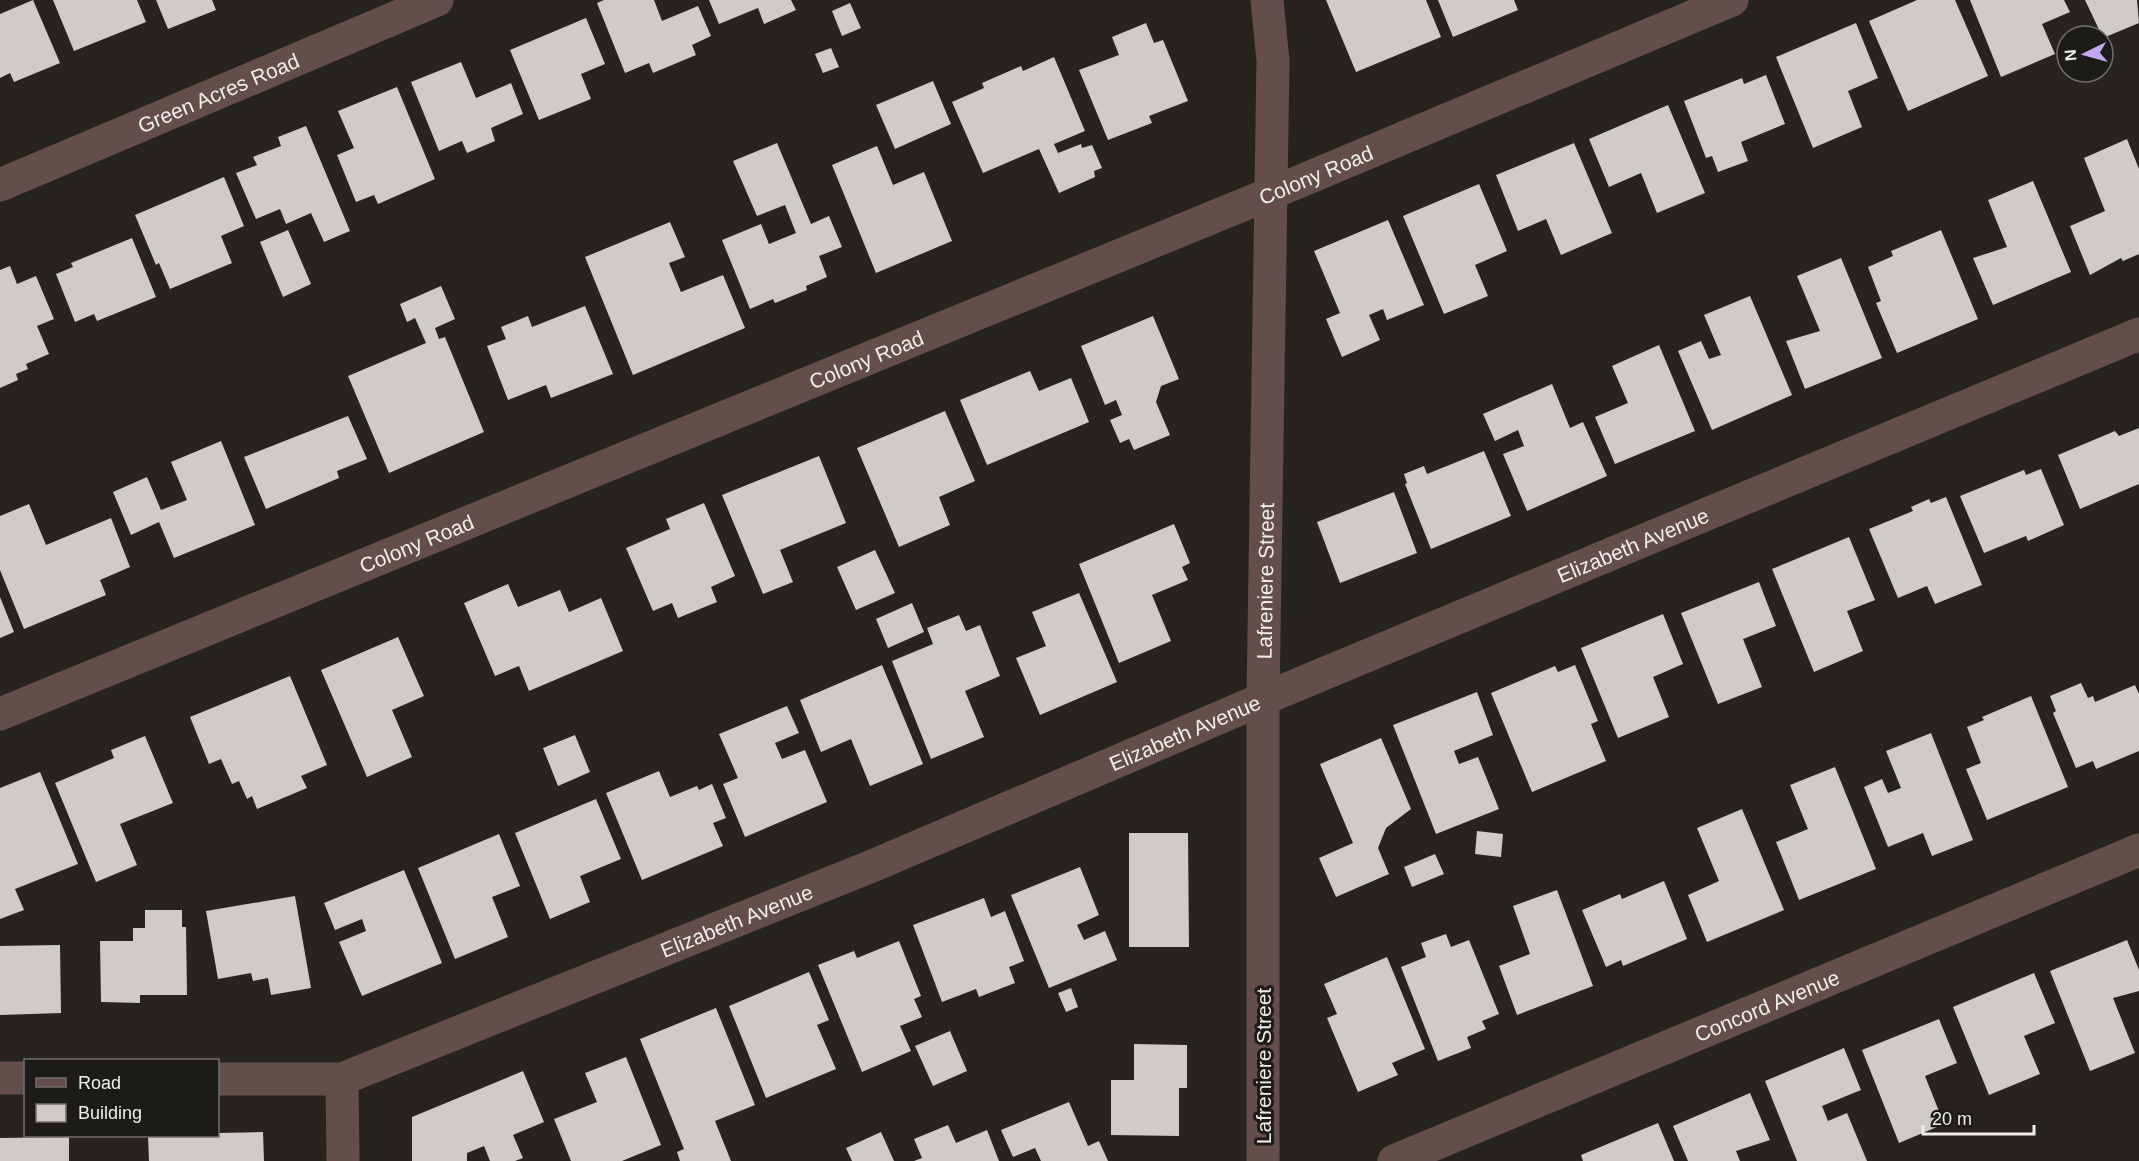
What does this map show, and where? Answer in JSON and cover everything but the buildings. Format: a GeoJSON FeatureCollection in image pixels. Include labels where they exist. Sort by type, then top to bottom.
{"type":"FeatureCollection","features":[{"type":"Feature","properties":{"kind":"street","name":"Green Acres Road"},"geometry":{"type":"LineString","coordinates":[[0,185],[437,0]]}},
{"type":"Feature","properties":{"kind":"street","name":"Lafreniere Street"},"geometry":{"type":"LineString","coordinates":[[1263,1161],[1263,699],[1273,62],[1267,0]]}},
{"type":"Feature","properties":{"kind":"street","name":"Colony Road"},"geometry":{"type":"LineString","coordinates":[[0,714],[1272,193],[1732,0]]}},
{"type":"Feature","properties":{"kind":"street","name":"Elizabeth Avenue"},"geometry":{"type":"LineString","coordinates":[[219,1078],[342,1079],[877,864],[1263,699],[2139,334]]}},
{"type":"Feature","properties":{"kind":"street","name":"Concord Avenue"},"geometry":{"type":"LineString","coordinates":[[1394,1161],[2139,850]]}},
{"type":"Feature","properties":{"kind":"street"},"geometry":{"type":"LineString","coordinates":[[0,1078],[24,1078]]}},
{"type":"Feature","properties":{"kind":"street"},"geometry":{"type":"LineString","coordinates":[[342,1079],[343,1161]]}}]}
